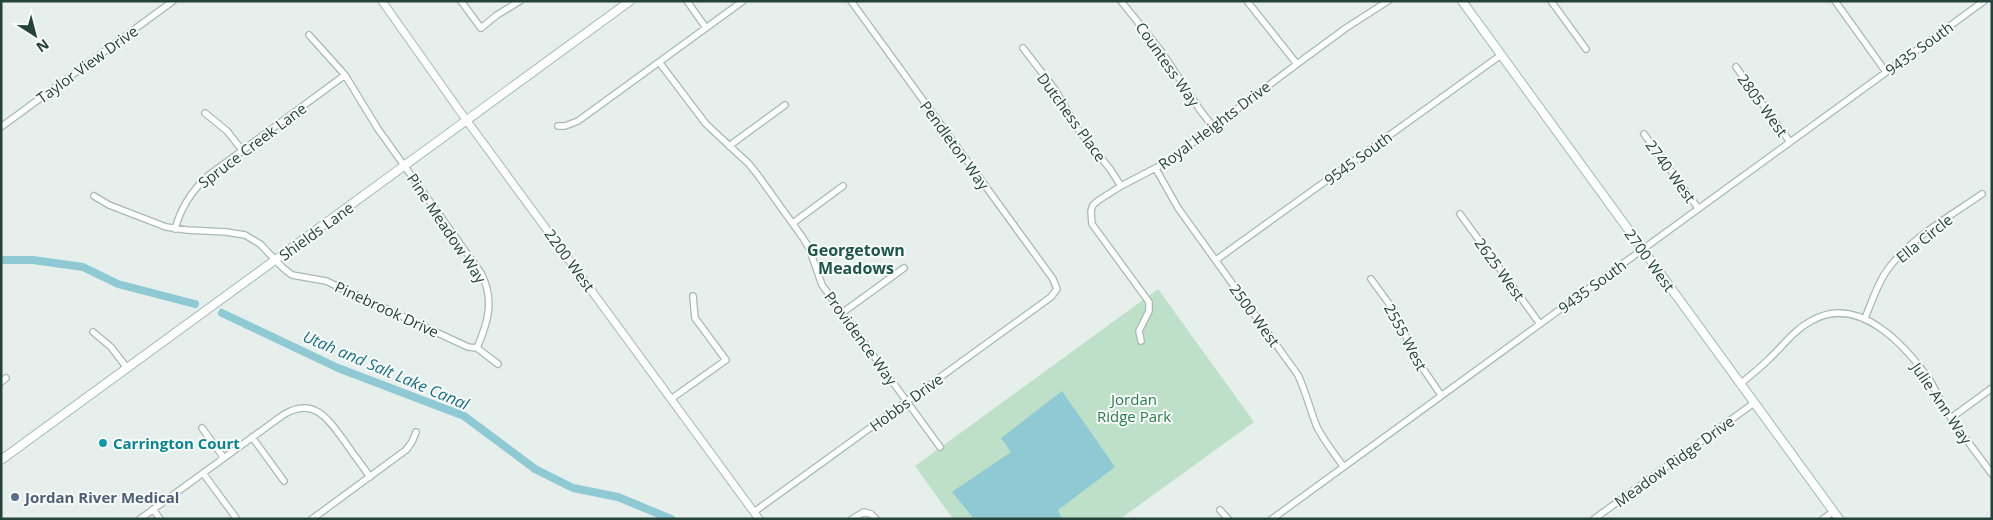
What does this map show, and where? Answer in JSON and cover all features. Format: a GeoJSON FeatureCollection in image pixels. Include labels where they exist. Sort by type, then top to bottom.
{"type":"FeatureCollection","features":[{"type":"Feature","properties":{"kind":"main road","name":"Shields Lane"},"geometry":{"type":"LineString","coordinates":[[1,460],[630,1]]}},
{"type":"Feature","properties":{"kind":"main road","name":"2700 West"},"geometry":{"type":"LineString","coordinates":[[1462,1],[1839,519]]}},
{"type":"Feature","properties":{"kind":"street","name":"Taylor View Drive"},"geometry":{"type":"LineString","coordinates":[[1,127],[173,1]]}},
{"type":"Feature","properties":{"kind":"street","name":"2200 West"},"geometry":{"type":"LineString","coordinates":[[382,1],[758,519]]}},
{"type":"Feature","properties":{"kind":"street"},"geometry":{"type":"LineString","coordinates":[[461,1],[481,28],[497,15],[520,1]]}},
{"type":"Feature","properties":{"kind":"street"},"geometry":{"type":"LineString","coordinates":[[687,1],[706,28]]}},
{"type":"Feature","properties":{"kind":"street"},"geometry":{"type":"LineString","coordinates":[[558,126],[565,126],[578,121],[743,1]]}},
{"type":"Feature","properties":{"kind":"street","name":"Pendleton Way"},"geometry":{"type":"LineString","coordinates":[[851,1],[1053,279],[1057,289]]}},
{"type":"Feature","properties":{"kind":"street","name":"Countess Way"},"geometry":{"type":"LineString","coordinates":[[1121,1],[1161,51],[1214,128]]}},
{"type":"Feature","properties":{"kind":"street"},"geometry":{"type":"LineString","coordinates":[[1247,1],[1297,64]]}},
{"type":"Feature","properties":{"kind":"street"},"geometry":{"type":"LineString","coordinates":[[1551,1],[1586,49]]}},
{"type":"Feature","properties":{"kind":"street"},"geometry":{"type":"LineString","coordinates":[[1835,1],[1886,72]]}},
{"type":"Feature","properties":{"kind":"street","name":"9435 South"},"geometry":{"type":"LineString","coordinates":[[1272,519],[1984,1]]}},
{"type":"Feature","properties":{"kind":"street","name":"Royal Heights Drive"},"geometry":{"type":"LineString","coordinates":[[1141,341],[1138,331],[1149,311],[1149,302],[1095,228],[1090,219],[1094,205],[1120,186],[1156,169],[1214,128],[1248,99],[1383,2]]}},
{"type":"Feature","properties":{"kind":"street","name":"Pine Meadow Way"},"geometry":{"type":"LineString","coordinates":[[309,35],[345,75],[378,129],[477,266],[485,280],[490,310],[477,348]]}},
{"type":"Feature","properties":{"kind":"street","name":"Dutchess Place"},"geometry":{"type":"LineString","coordinates":[[1023,48],[1060,96],[1080,132],[1110,169],[1120,186]]}},
{"type":"Feature","properties":{"kind":"street","name":"9545 South"},"geometry":{"type":"LineString","coordinates":[[1216,260],[1501,55]]}},
{"type":"Feature","properties":{"kind":"street","name":"Providence Way"},"geometry":{"type":"LineString","coordinates":[[660,62],[706,124],[750,164],[793,223],[809,248],[822,285],[940,447]]}},
{"type":"Feature","properties":{"kind":"street","name":"2805 West"},"geometry":{"type":"LineString","coordinates":[[1736,67],[1790,142]]}},
{"type":"Feature","properties":{"kind":"street","name":"Spruce Creek Lane"},"geometry":{"type":"LineString","coordinates":[[175,229],[180,212],[196,188],[209,175],[345,75]]}},
{"type":"Feature","properties":{"kind":"street"},"geometry":{"type":"LineString","coordinates":[[729,146],[784,105]]}},
{"type":"Feature","properties":{"kind":"street"},"geometry":{"type":"LineString","coordinates":[[205,113],[223,128],[242,150]]}},
{"type":"Feature","properties":{"kind":"street","name":"2740 West"},"geometry":{"type":"LineString","coordinates":[[1644,134],[1698,208]]}},
{"type":"Feature","properties":{"kind":"street","name":"2500 West"},"geometry":{"type":"LineString","coordinates":[[1156,169],[1178,208],[1298,375],[1317,426],[1328,446],[1343,466]]}},
{"type":"Feature","properties":{"kind":"street"},"geometry":{"type":"LineString","coordinates":[[793,223],[843,186]]}},
{"type":"Feature","properties":{"kind":"street","name":"Ella Circle"},"geometry":{"type":"LineString","coordinates":[[1864,318],[1883,276],[1894,261],[1919,239],[1982,194]]}},
{"type":"Feature","properties":{"kind":"street","name":"Pinebrook Drive"},"geometry":{"type":"LineString","coordinates":[[94,196],[109,205],[175,229],[240,233],[255,240],[286,272],[292,275],[326,281],[468,347],[477,348],[498,364]]}},
{"type":"Feature","properties":{"kind":"street","name":"2625 West"},"geometry":{"type":"LineString","coordinates":[[1460,214],[1540,324]]}},
{"type":"Feature","properties":{"kind":"street"},"geometry":{"type":"LineString","coordinates":[[842,313],[904,268]]}},
{"type":"Feature","properties":{"kind":"street","name":"2555 West"},"geometry":{"type":"LineString","coordinates":[[1371,278],[1398,316],[1413,354],[1441,395]]}},
{"type":"Feature","properties":{"kind":"street","name":"Hobbs Drive"},"geometry":{"type":"LineString","coordinates":[[754,512],[1051,297],[1057,289]]}},
{"type":"Feature","properties":{"kind":"street"},"geometry":{"type":"LineString","coordinates":[[672,399],[726,360],[695,318],[693,296]]}},
{"type":"Feature","properties":{"kind":"street","name":"Julie Ann Way"},"geometry":{"type":"LineString","coordinates":[[1740,384],[1768,361],[1798,330],[1813,320],[1828,315],[1845,314],[1864,318],[1881,328],[1916,363],[1932,384],[1951,418],[1992,474]]}},
{"type":"Feature","properties":{"kind":"street"},"geometry":{"type":"LineString","coordinates":[[93,332],[111,347],[127,368]]}},
{"type":"Feature","properties":{"kind":"street"},"geometry":{"type":"LineString","coordinates":[[1951,418],[1992,388]]}},
{"type":"Feature","properties":{"kind":"street","name":"Meadow Ridge Drive"},"geometry":{"type":"LineString","coordinates":[[1594,519],[1754,403]]}},
{"type":"Feature","properties":{"kind":"street"},"geometry":{"type":"LineString","coordinates":[[140,519],[288,412],[300,408],[313,409],[325,416],[370,477]]}},
{"type":"Feature","properties":{"kind":"street"},"geometry":{"type":"LineString","coordinates":[[202,428],[224,458]]}},
{"type":"Feature","properties":{"kind":"street"},"geometry":{"type":"LineString","coordinates":[[312,519],[406,450],[416,432]]}},
{"type":"Feature","properties":{"kind":"street"},"geometry":{"type":"LineString","coordinates":[[252,437],[284,481]]}},
{"type":"Feature","properties":{"kind":"street"},"geometry":{"type":"LineString","coordinates":[[203,473],[236,518]]}},
{"type":"Feature","properties":{"kind":"street"},"geometry":{"type":"LineString","coordinates":[[153,509],[160,519]]}},
{"type":"Feature","properties":{"kind":"street"},"geometry":{"type":"LineString","coordinates":[[1220,510],[1228,519]]}},
{"type":"Feature","properties":{"kind":"street"},"geometry":{"type":"LineString","coordinates":[[1824,519],[1834,511]]}},
{"type":"Feature","properties":{"kind":"street"},"geometry":{"type":"LineString","coordinates":[[852,519],[864,512],[872,514],[876,519]]}},
{"type":"Feature","properties":{"kind":"green space","name":"Jordan Ridge Park"},"geometry":{"type":"Polygon","coordinates":[[[1158,289],[1254,422],[1120,519],[953,519],[915,466],[1158,289]]]}},
{"type":"Feature","properties":{"kind":"water"},"geometry":{"type":"Polygon","coordinates":[[[1062,391],[1115,467],[1058,510],[1062,519],[974,519],[952,492],[1011,452],[1001,438],[1062,391]]]}},
{"type":"Feature","properties":{"kind":"waterway","name":"Utah and Salt Lake Canal"},"geometry":{"type":"LineString","coordinates":[[1,260],[33,260],[83,267],[118,284],[195,304]]}},
{"type":"Feature","properties":{"kind":"waterway","name":"Utah and Salt Lake Canal"},"geometry":{"type":"LineString","coordinates":[[222,313],[338,368],[464,416],[535,469],[573,488],[618,497],[671,519]]}},
{"type":"Feature","properties":{"kind":"place","name":"Carrington Court"},"geometry":{"type":"Point","coordinates":[103,443]}},
{"type":"Feature","properties":{"kind":"place","name":"Jordan River Medical"},"geometry":{"type":"Point","coordinates":[15,497]}},
{"type":"Feature","properties":{"kind":"district","name":"Georgetown Meadows"},"geometry":{"type":"Point","coordinates":[856,259]}}]}
